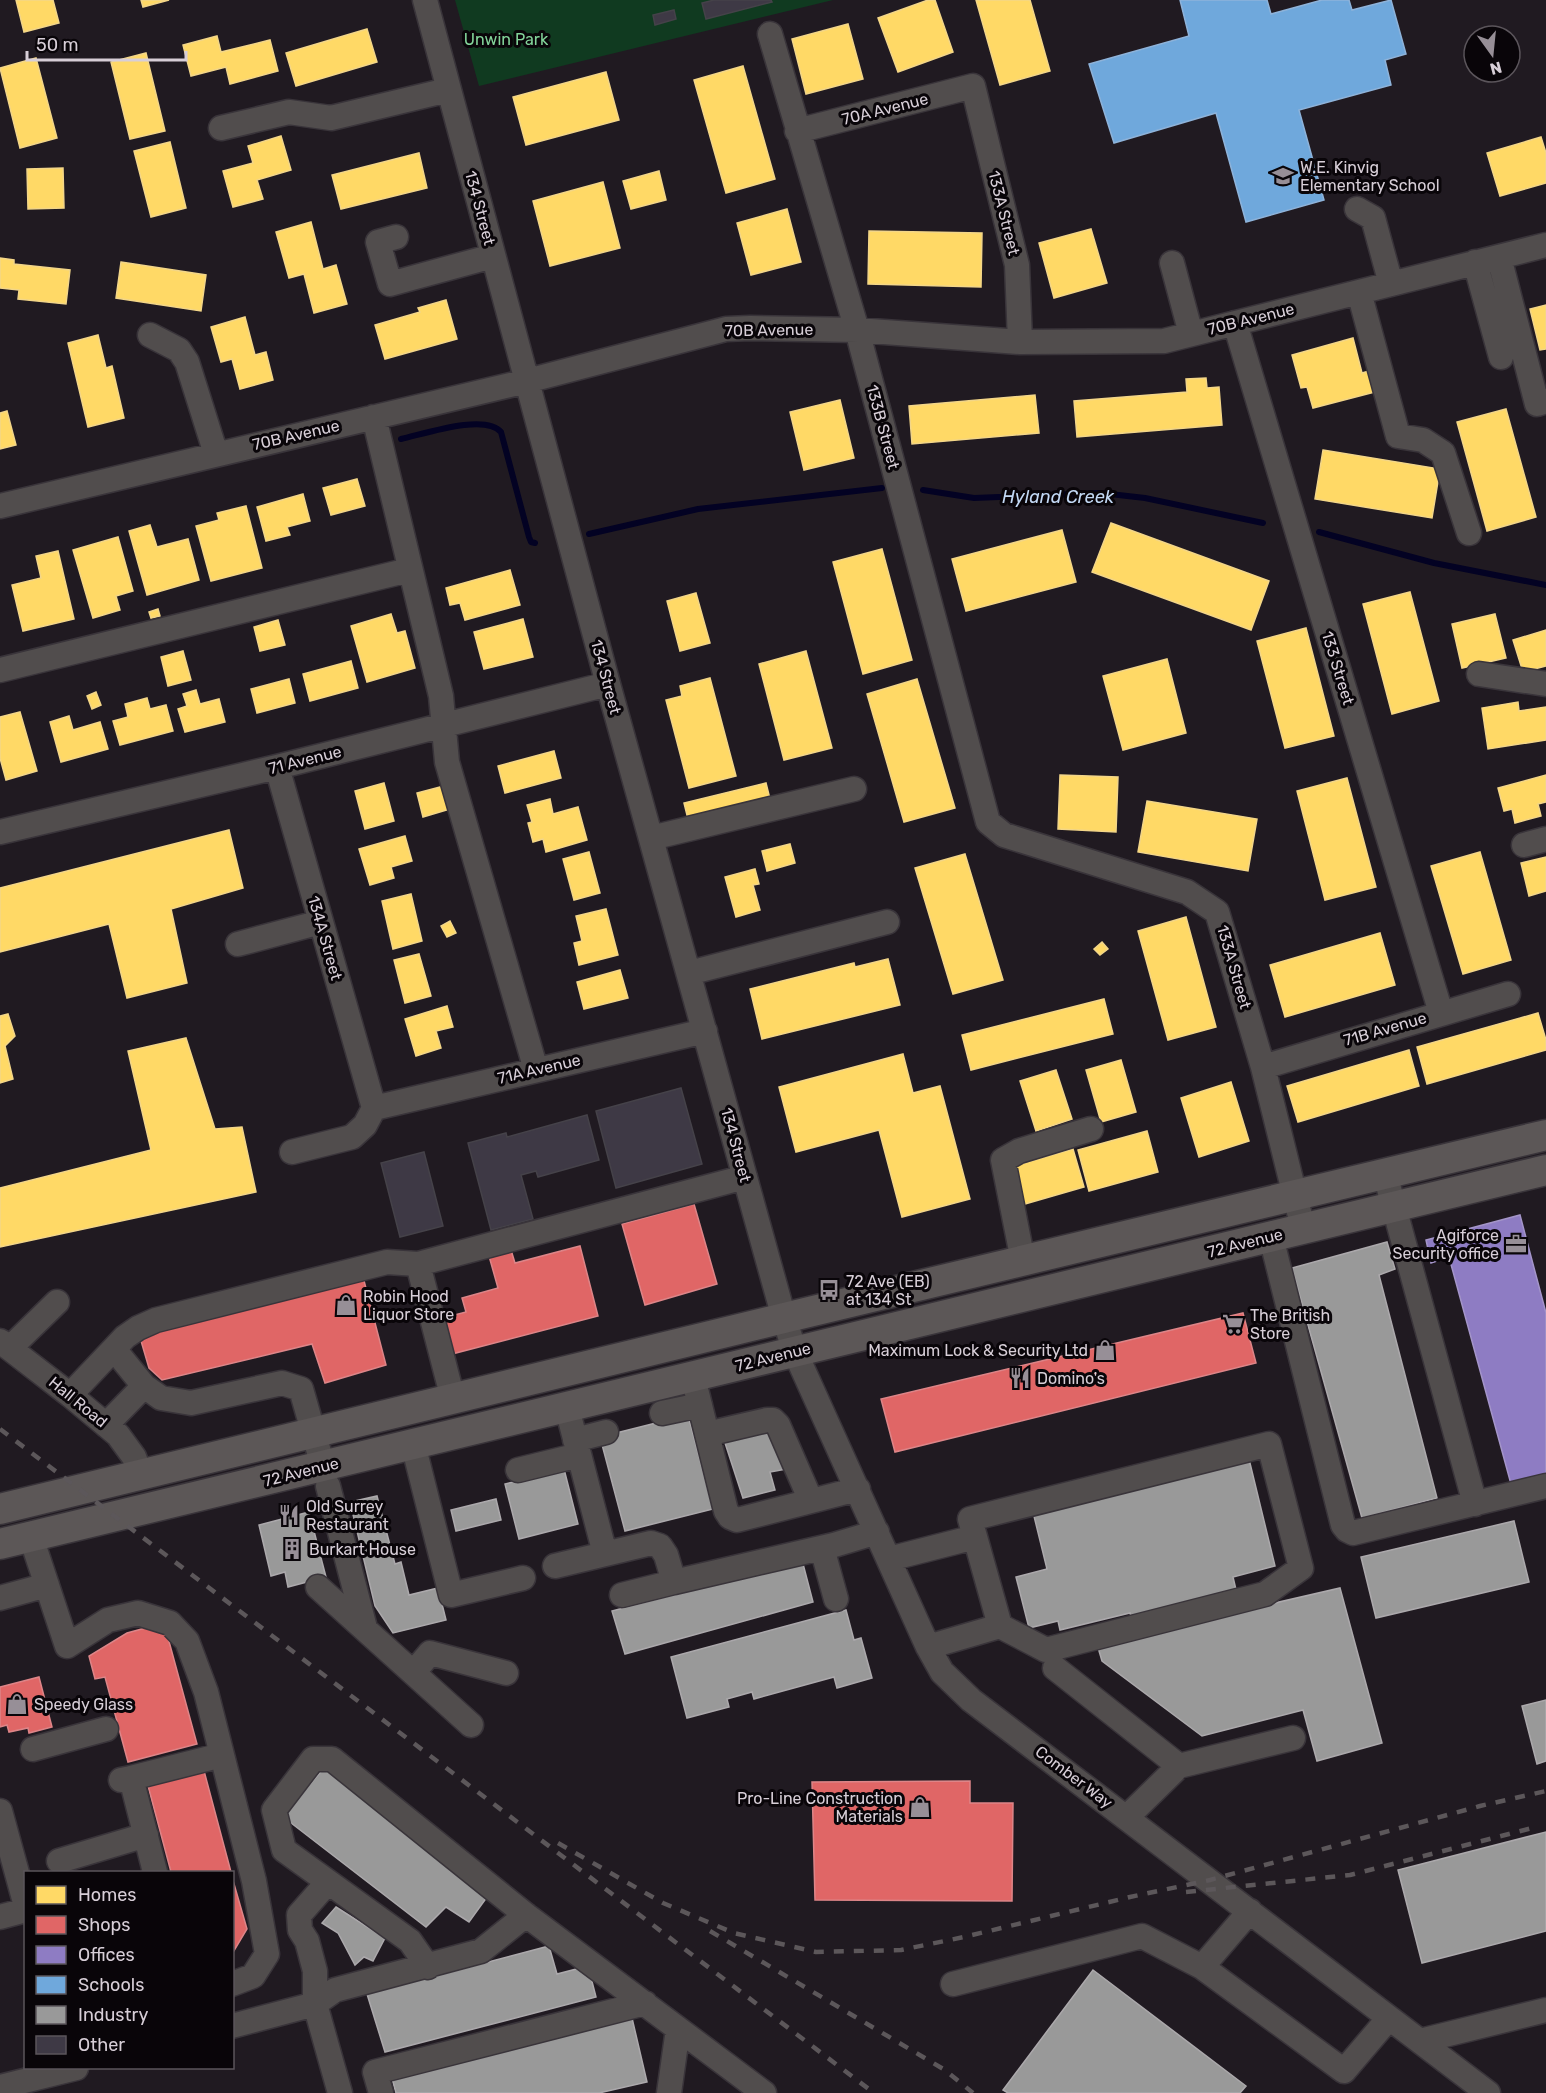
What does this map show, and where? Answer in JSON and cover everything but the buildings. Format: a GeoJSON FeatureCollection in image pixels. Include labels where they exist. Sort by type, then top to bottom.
{"type":"FeatureCollection","features":[{"type":"Feature","properties":{"kind":"main road"},"geometry":{"type":"LineString","coordinates":[[0,1509],[1540,1137]]}},
{"type":"Feature","properties":{"kind":"main road","name":"72 Avenue"},"geometry":{"type":"LineString","coordinates":[[0,1544],[325,1476],[413,1444],[567,1408],[696,1391],[795,1352],[1303,1228],[1545,1172]]}},
{"type":"Feature","properties":{"kind":"street","name":"134 Street"},"geometry":{"type":"LineString","coordinates":[[424,0],[608,684],[795,1352]]}},
{"type":"Feature","properties":{"kind":"street","name":"133B Street"},"geometry":{"type":"LineString","coordinates":[[770,34],[857,330],[988,822]]}},
{"type":"Feature","properties":{"kind":"street","name":"70A Avenue"},"geometry":{"type":"LineString","coordinates":[[797,131],[973,86]]}},
{"type":"Feature","properties":{"kind":"street","name":"133A Street"},"geometry":{"type":"LineString","coordinates":[[973,86],[1017,266],[1020,342]]}},
{"type":"Feature","properties":{"kind":"street"},"geometry":{"type":"LineString","coordinates":[[221,129],[289,112],[331,118],[448,90]]}},
{"type":"Feature","properties":{"kind":"street"},"geometry":{"type":"LineString","coordinates":[[1357,209],[1373,218],[1390,284]]}},
{"type":"Feature","properties":{"kind":"street"},"geometry":{"type":"LineString","coordinates":[[396,237],[378,242],[390,284],[493,256]]}},
{"type":"Feature","properties":{"kind":"street","name":"70B Avenue"},"geometry":{"type":"LineString","coordinates":[[0,506],[527,381],[726,329],[857,330],[1020,342],[1164,341],[1546,245]]}},
{"type":"Feature","properties":{"kind":"street"},"geometry":{"type":"LineString","coordinates":[[1499,257],[1537,404],[1546,401]]}},
{"type":"Feature","properties":{"kind":"street"},"geometry":{"type":"LineString","coordinates":[[1475,262],[1501,357]]}},
{"type":"Feature","properties":{"kind":"street"},"geometry":{"type":"LineString","coordinates":[[1172,263],[1191,334]]}},
{"type":"Feature","properties":{"kind":"street"},"geometry":{"type":"LineString","coordinates":[[1359,292],[1398,436],[1423,440],[1443,453],[1469,532]]}},
{"type":"Feature","properties":{"kind":"street","name":"133 Street"},"geometry":{"type":"LineString","coordinates":[[1235,322],[1441,1013]]}},
{"type":"Feature","properties":{"kind":"street"},"geometry":{"type":"LineString","coordinates":[[150,335],[179,350],[187,362],[216,454]]}},
{"type":"Feature","properties":{"kind":"street"},"geometry":{"type":"LineString","coordinates":[[374,417],[441,696],[447,762],[536,1070]]}},
{"type":"Feature","properties":{"kind":"street"},"geometry":{"type":"LineString","coordinates":[[0,670],[409,570]]}},
{"type":"Feature","properties":{"kind":"street"},"geometry":{"type":"LineString","coordinates":[[1479,674],[1546,684]]}},
{"type":"Feature","properties":{"kind":"street","name":"71 Avenue"},"geometry":{"type":"LineString","coordinates":[[0,832],[277,767],[608,684]]}},
{"type":"Feature","properties":{"kind":"street","name":"134A Street"},"geometry":{"type":"LineString","coordinates":[[277,767],[374,1108]]}},
{"type":"Feature","properties":{"kind":"street"},"geometry":{"type":"LineString","coordinates":[[651,838],[854,789]]}},
{"type":"Feature","properties":{"kind":"street","name":"133A Street"},"geometry":{"type":"LineString","coordinates":[[988,822],[1004,835],[1187,892],[1213,908],[1221,921],[1263,1067],[1303,1228]]}},
{"type":"Feature","properties":{"kind":"street"},"geometry":{"type":"LineString","coordinates":[[238,944],[321,922]]}},
{"type":"Feature","properties":{"kind":"street"},"geometry":{"type":"LineString","coordinates":[[689,973],[888,922]]}},
{"type":"Feature","properties":{"kind":"street","name":"71B Avenue"},"geometry":{"type":"LineString","coordinates":[[1263,1067],[1508,993]]}},
{"type":"Feature","properties":{"kind":"street","name":"71A Avenue"},"geometry":{"type":"LineString","coordinates":[[374,1108],[705,1031]]}},
{"type":"Feature","properties":{"kind":"street"},"geometry":{"type":"LineString","coordinates":[[292,1152],[352,1137],[365,1125],[374,1108]]}},
{"type":"Feature","properties":{"kind":"street"},"geometry":{"type":"LineString","coordinates":[[1023,1261],[1003,1160],[1019,1151],[1091,1129]]}},
{"type":"Feature","properties":{"kind":"street"},"geometry":{"type":"LineString","coordinates":[[1540,1137],[1545,1172]]}},
{"type":"Feature","properties":{"kind":"street"},"geometry":{"type":"LineString","coordinates":[[1385,1174],[1475,1504]]}},
{"type":"Feature","properties":{"kind":"street"},"geometry":{"type":"LineString","coordinates":[[70,1395],[125,1337],[156,1320],[387,1262],[418,1264],[745,1176]]}},
{"type":"Feature","properties":{"kind":"street"},"geometry":{"type":"LineString","coordinates":[[1271,1237],[1343,1525],[1347,1530],[1353,1533],[1546,1486]]}},
{"type":"Feature","properties":{"kind":"street"},"geometry":{"type":"LineString","coordinates":[[418,1264],[453,1399]]}},
{"type":"Feature","properties":{"kind":"street"},"geometry":{"type":"LineString","coordinates":[[5,1345],[57,1302]]}},
{"type":"Feature","properties":{"kind":"street","name":"Hall Road"},"geometry":{"type":"LineString","coordinates":[[5,1345],[118,1435],[128,1448],[141,1475]]}},
{"type":"Feature","properties":{"kind":"street"},"geometry":{"type":"LineString","coordinates":[[114,1349],[144,1386],[161,1398],[191,1403],[282,1383],[301,1389],[365,1628]]}},
{"type":"Feature","properties":{"kind":"street","name":"Comber Way"},"geometry":{"type":"LineString","coordinates":[[795,1352],[928,1647],[942,1672],[971,1700],[1488,2093]]}},
{"type":"Feature","properties":{"kind":"street"},"geometry":{"type":"LineString","coordinates":[[106,1425],[144,1386]]}},
{"type":"Feature","properties":{"kind":"street"},"geometry":{"type":"LineString","coordinates":[[662,1413],[696,1391],[726,1511],[730,1517],[737,1520],[858,1489]]}},
{"type":"Feature","properties":{"kind":"street"},"geometry":{"type":"LineString","coordinates":[[567,1408],[605,1554]]}},
{"type":"Feature","properties":{"kind":"street"},"geometry":{"type":"LineString","coordinates":[[707,1434],[773,1420],[778,1425],[811,1501]]}},
{"type":"Feature","properties":{"kind":"street"},"geometry":{"type":"LineString","coordinates":[[518,1470],[577,1447],[606,1432]]}},
{"type":"Feature","properties":{"kind":"street"},"geometry":{"type":"LineString","coordinates":[[413,1444],[451,1595],[523,1578]]}},
{"type":"Feature","properties":{"kind":"street"},"geometry":{"type":"LineString","coordinates":[[928,1647],[1000,1626],[1046,1650],[1265,1594],[1301,1569],[1269,1444],[970,1519],[1000,1626]]}},
{"type":"Feature","properties":{"kind":"street"},"geometry":{"type":"LineString","coordinates":[[622,1595],[822,1548],[877,1532]]}},
{"type":"Feature","properties":{"kind":"street"},"geometry":{"type":"LineString","coordinates":[[31,1537],[67,1646],[108,1620],[138,1613],[170,1623],[187,1641],[206,1692],[254,1881],[267,1954],[253,1976],[234,1984]]}},
{"type":"Feature","properties":{"kind":"street"},"geometry":{"type":"LineString","coordinates":[[889,1559],[975,1537]]}},
{"type":"Feature","properties":{"kind":"street"},"geometry":{"type":"LineString","coordinates":[[555,1566],[651,1543],[660,1546],[666,1555],[674,1582]]}},
{"type":"Feature","properties":{"kind":"street"},"geometry":{"type":"LineString","coordinates":[[822,1548],[836,1599]]}},
{"type":"Feature","properties":{"kind":"street"},"geometry":{"type":"LineString","coordinates":[[0,1598],[47,1585]]}},
{"type":"Feature","properties":{"kind":"street"},"geometry":{"type":"LineString","coordinates":[[318,1587],[471,1725]]}},
{"type":"Feature","properties":{"kind":"street"},"geometry":{"type":"LineString","coordinates":[[414,1672],[430,1653],[506,1673]]}},
{"type":"Feature","properties":{"kind":"street"},"geometry":{"type":"LineString","coordinates":[[1055,1668],[1179,1766]]}},
{"type":"Feature","properties":{"kind":"street"},"geometry":{"type":"LineString","coordinates":[[33,1749],[106,1729]]}},
{"type":"Feature","properties":{"kind":"street"},"geometry":{"type":"LineString","coordinates":[[1127,1817],[1179,1766],[1293,1738]]}},
{"type":"Feature","properties":{"kind":"street"},"geometry":{"type":"LineString","coordinates":[[155,1871],[146,1835],[126,1779],[222,1755]]}},
{"type":"Feature","properties":{"kind":"street"},"geometry":{"type":"LineString","coordinates":[[428,1966],[410,1941],[284,1850],[274,1810],[314,1759],[332,1759],[526,1915],[764,2093]]}},
{"type":"Feature","properties":{"kind":"street"},"geometry":{"type":"LineString","coordinates":[[0,1811],[24,1901]]}},
{"type":"Feature","properties":{"kind":"street"},"geometry":{"type":"LineString","coordinates":[[58,1861],[146,1835]]}},
{"type":"Feature","properties":{"kind":"street"},"geometry":{"type":"LineString","coordinates":[[328,1882],[299,1915],[300,1930],[307,1941],[315,1971],[315,2004],[340,2093]]}},
{"type":"Feature","properties":{"kind":"street"},"geometry":{"type":"LineString","coordinates":[[0,1917],[24,1909]]}},
{"type":"Feature","properties":{"kind":"street"},"geometry":{"type":"LineString","coordinates":[[1202,1967],[1250,1911]]}},
{"type":"Feature","properties":{"kind":"street"},"geometry":{"type":"LineString","coordinates":[[234,1992],[238,2025],[315,2004],[335,1990],[481,1951],[526,1915]]}},
{"type":"Feature","properties":{"kind":"street"},"geometry":{"type":"LineString","coordinates":[[953,1984],[1142,1936],[1202,1967],[1344,2071],[1389,2018]]}},
{"type":"Feature","properties":{"kind":"street"},"geometry":{"type":"LineString","coordinates":[[378,2083],[645,2003]]}},
{"type":"Feature","properties":{"kind":"street"},"geometry":{"type":"LineString","coordinates":[[1420,2041],[1546,2010]]}},
{"type":"Feature","properties":{"kind":"street"},"geometry":{"type":"LineString","coordinates":[[669,2093],[678,2029]]}},
{"type":"Feature","properties":{"kind":"street"},"geometry":{"type":"LineString","coordinates":[[0,2087],[68,2069]]}},
{"type":"Feature","properties":{"kind":"green space","name":"Unwin Park"},"geometry":{"type":"Polygon","coordinates":[[[455,0],[833,0],[479,86],[455,0]]]}},
{"type":"Feature","properties":{"kind":"waterway","name":"Hyland Creek"},"geometry":{"type":"LineString","coordinates":[[401,439],[454,427],[482,424],[501,432],[529,537],[531,542],[535,543]]}},
{"type":"Feature","properties":{"kind":"waterway","name":"Hyland Creek"},"geometry":{"type":"LineString","coordinates":[[589,534],[698,509],[882,488]]}},
{"type":"Feature","properties":{"kind":"waterway","name":"Hyland Creek"},"geometry":{"type":"LineString","coordinates":[[923,490],[974,498],[1101,493],[1145,498],[1263,523]]}},
{"type":"Feature","properties":{"kind":"waterway","name":"Hyland Creek"},"geometry":{"type":"LineString","coordinates":[[1319,532],[1434,563],[1546,585]]}},
{"type":"Feature","properties":{"kind":"railway"},"geometry":{"type":"LineString","coordinates":[[0,1429],[874,2093]]}},
{"type":"Feature","properties":{"kind":"railway"},"geometry":{"type":"LineString","coordinates":[[558,1843],[663,1903],[734,1933],[816,1952],[901,1950],[1210,1880],[1480,1806],[1546,1791]]}},
{"type":"Feature","properties":{"kind":"railway"},"geometry":{"type":"LineString","coordinates":[[1186,1892],[1350,1875],[1536,1827]]}},
{"type":"Feature","properties":{"kind":"railway"},"geometry":{"type":"LineString","coordinates":[[710,1931],[945,2070],[973,2093]]}},
{"type":"Feature","properties":{"kind":"place","name":"W.E. Kinvig Elementary School"},"geometry":{"type":"Point","coordinates":[1283,176]}},
{"type":"Feature","properties":{"kind":"place","name":"Agiforce Security office"},"geometry":{"type":"Point","coordinates":[1516,1244]}},
{"type":"Feature","properties":{"kind":"place","name":"72 Ave (EB) at 134 St"},"geometry":{"type":"Point","coordinates":[829,1290]}},
{"type":"Feature","properties":{"kind":"place","name":"Robin Hood Liquor Store"},"geometry":{"type":"Point","coordinates":[346,1305]}},
{"type":"Feature","properties":{"kind":"place","name":"The British Store"},"geometry":{"type":"Point","coordinates":[1233,1324]}},
{"type":"Feature","properties":{"kind":"place","name":"Maximum Lock & Security Ltd"},"geometry":{"type":"Point","coordinates":[1105,1350]}},
{"type":"Feature","properties":{"kind":"place","name":"Domino's"},"geometry":{"type":"Point","coordinates":[1020,1378]}},
{"type":"Feature","properties":{"kind":"place","name":"Old Surrey Restaurant"},"geometry":{"type":"Point","coordinates":[289,1515]}},
{"type":"Feature","properties":{"kind":"place","name":"Burkart House"},"geometry":{"type":"Point","coordinates":[292,1549]}},
{"type":"Feature","properties":{"kind":"place","name":"Speedy Glass"},"geometry":{"type":"Point","coordinates":[17,1704]}},
{"type":"Feature","properties":{"kind":"place","name":"Pro-Line Construction Materials"},"geometry":{"type":"Point","coordinates":[920,1807]}}]}
